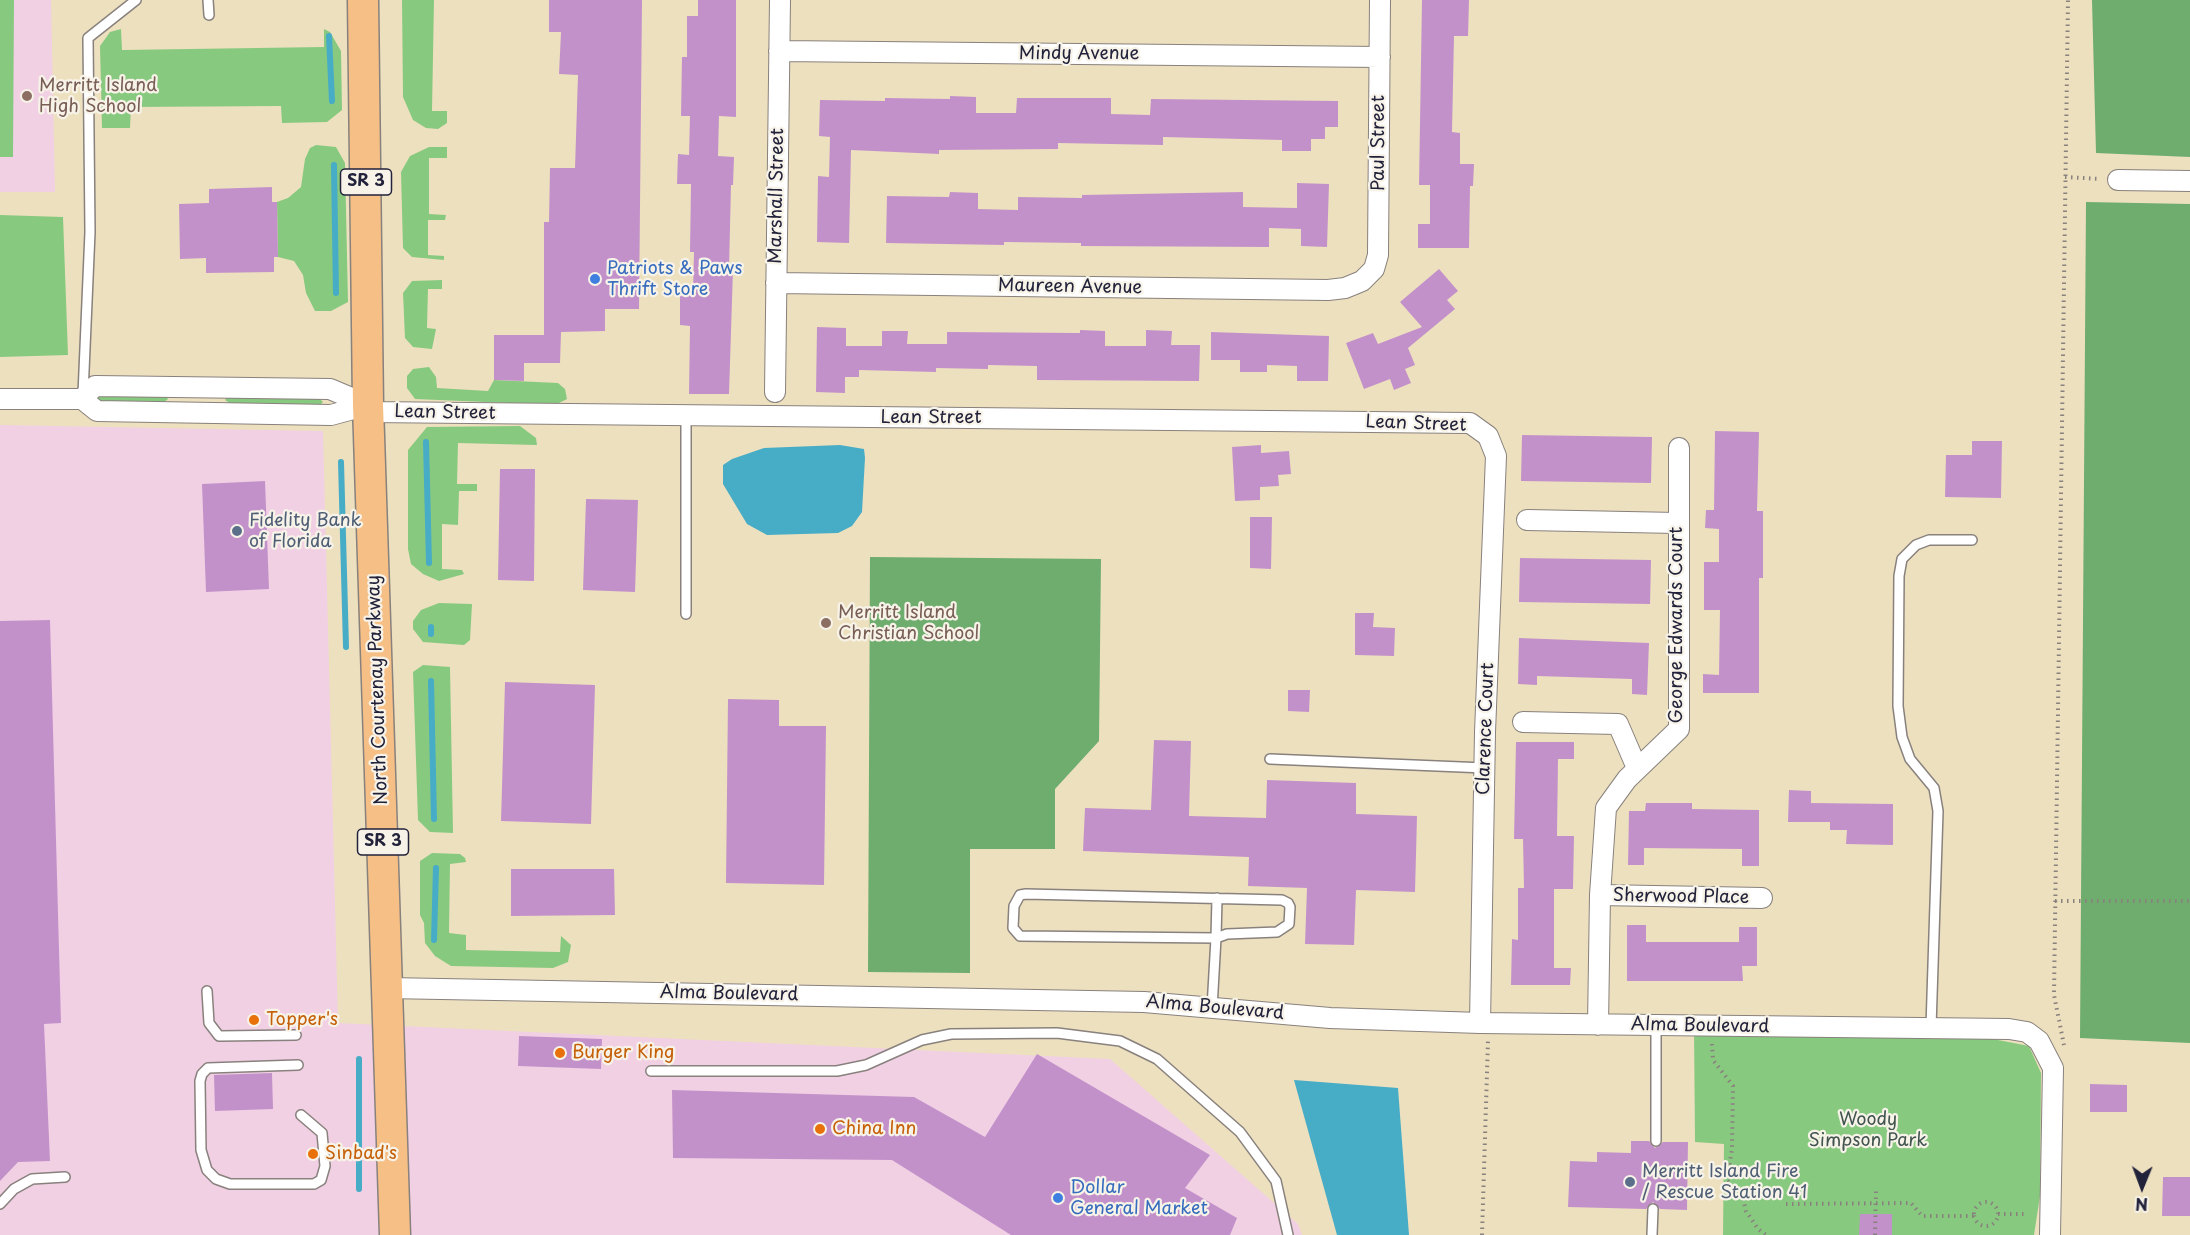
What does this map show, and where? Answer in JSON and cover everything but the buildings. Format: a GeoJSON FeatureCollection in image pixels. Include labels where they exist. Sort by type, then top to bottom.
{"type":"FeatureCollection","features":[{"type":"Feature","properties":{"kind":"main road","name":"North Courtenay Parkway"},"geometry":{"type":"LineString","coordinates":[[363,0],[368,409],[395,1235]]}},
{"type":"Feature","properties":{"kind":"street","name":"Marshall Street"},"geometry":{"type":"LineString","coordinates":[[775,392],[780,0]]}},
{"type":"Feature","properties":{"kind":"street","name":"Paul Street"},"geometry":{"type":"LineString","coordinates":[[1362,281],[1374,269],[1378,255],[1380,0]]}},
{"type":"Feature","properties":{"kind":"street","name":"Mindy Avenue"},"geometry":{"type":"LineString","coordinates":[[779,51],[1380,57]]}},
{"type":"Feature","properties":{"kind":"street"},"geometry":{"type":"LineString","coordinates":[[2118,180],[2190,181]]}},
{"type":"Feature","properties":{"kind":"street","name":"Maureen Avenue"},"geometry":{"type":"LineString","coordinates":[[776,283],[1328,290],[1345,288],[1362,281]]}},
{"type":"Feature","properties":{"kind":"street"},"geometry":{"type":"LineString","coordinates":[[82,399],[95,386],[330,388],[368,409]]}},
{"type":"Feature","properties":{"kind":"street"},"geometry":{"type":"LineString","coordinates":[[188,387],[188,413]]}},
{"type":"Feature","properties":{"kind":"street"},"geometry":{"type":"LineString","coordinates":[[0,399],[82,399],[97,411],[331,415],[368,409]]}},
{"type":"Feature","properties":{"kind":"street","name":"Lean Street"},"geometry":{"type":"LineString","coordinates":[[368,409],[686,417],[1470,423],[1488,436]]}},
{"type":"Feature","properties":{"kind":"street","name":"Clarence Court"},"geometry":{"type":"LineString","coordinates":[[1484,1030],[1485,768],[1496,456],[1488,436]]}},
{"type":"Feature","properties":{"kind":"street","name":"George Edwards Court"},"geometry":{"type":"LineString","coordinates":[[1598,1025],[1600,895],[1606,808],[1637,768],[1679,729],[1677,523],[1679,448]]}},
{"type":"Feature","properties":{"kind":"street"},"geometry":{"type":"LineString","coordinates":[[1527,520],[1677,523]]}},
{"type":"Feature","properties":{"kind":"street"},"geometry":{"type":"LineString","coordinates":[[1523,722],[1618,724],[1637,768]]}},
{"type":"Feature","properties":{"kind":"street","name":"Sherwood Place"},"geometry":{"type":"LineString","coordinates":[[1600,895],[1762,898]]}},
{"type":"Feature","properties":{"kind":"street","name":"Alma Boulevard"},"geometry":{"type":"LineString","coordinates":[[387,988],[1144,1002],[1484,1030],[1598,1025],[2009,1029],[2027,1032],[2039,1041],[2053,1068],[2050,1235]]}},
{"type":"Feature","properties":{"kind":"lane"},"geometry":{"type":"LineString","coordinates":[[82,399],[88,326],[90,232],[88,38],[136,0]]}},
{"type":"Feature","properties":{"kind":"lane"},"geometry":{"type":"LineString","coordinates":[[208,0],[208,15]]}},
{"type":"Feature","properties":{"kind":"lane"},"geometry":{"type":"LineString","coordinates":[[686,417],[686,614]]}},
{"type":"Feature","properties":{"kind":"lane"},"geometry":{"type":"LineString","coordinates":[[1931,1027],[1938,811],[1934,788],[1910,759],[1902,737],[1898,706],[1899,576],[1902,559],[1916,545],[1929,540],[1972,540]]}},
{"type":"Feature","properties":{"kind":"lane"},"geometry":{"type":"LineString","coordinates":[[1270,759],[1485,768]]}},
{"type":"Feature","properties":{"kind":"lane"},"geometry":{"type":"LineString","coordinates":[[1020,895],[1217,898],[1286,901],[1290,907],[1289,924],[1277,932],[1227,934],[1216,938],[1027,937],[1016,933],[1014,917],[1016,900],[1020,895]]}},
{"type":"Feature","properties":{"kind":"lane"},"geometry":{"type":"LineString","coordinates":[[1212,1008],[1217,898]]}},
{"type":"Feature","properties":{"kind":"lane"},"geometry":{"type":"LineString","coordinates":[[207,991],[209,1023],[219,1036],[296,1035]]}},
{"type":"Feature","properties":{"kind":"lane"},"geometry":{"type":"LineString","coordinates":[[1656,1025],[1656,1142]]}},
{"type":"Feature","properties":{"kind":"lane"},"geometry":{"type":"LineString","coordinates":[[651,1071],[837,1071],[866,1065],[922,1040],[951,1034],[1057,1033],[1120,1041],[1157,1059],[1240,1132],[1276,1181],[1288,1235]]}},
{"type":"Feature","properties":{"kind":"lane"},"geometry":{"type":"LineString","coordinates":[[298,1065],[208,1068],[202,1074],[200,1081],[201,1150],[207,1170],[216,1179],[230,1184],[314,1184],[321,1180],[325,1166],[322,1133],[301,1115]]}},
{"type":"Feature","properties":{"kind":"lane"},"geometry":{"type":"LineString","coordinates":[[0,1204],[14,1189],[32,1179],[65,1177]]}},
{"type":"Feature","properties":{"kind":"lane"},"geometry":{"type":"LineString","coordinates":[[1652,1235],[1653,1209]]}},
{"type":"Feature","properties":{"kind":"path"},"geometry":{"type":"LineString","coordinates":[[2066,1055],[2054,995],[2068,0]]}},
{"type":"Feature","properties":{"kind":"path"},"geometry":{"type":"LineString","coordinates":[[2065,177],[2118,180]]}},
{"type":"Feature","properties":{"kind":"path"},"geometry":{"type":"LineString","coordinates":[[2055,901],[2190,901]]}},
{"type":"Feature","properties":{"kind":"path"},"geometry":{"type":"LineString","coordinates":[[1482,1235],[1484,1030]]}},
{"type":"Feature","properties":{"kind":"path"},"geometry":{"type":"LineString","coordinates":[[1712,1040],[1713,1060],[1733,1086],[1732,1149],[1727,1180],[1743,1198],[1746,1211],[1758,1229],[1766,1235]]}},
{"type":"Feature","properties":{"kind":"path"},"geometry":{"type":"LineString","coordinates":[[1875,1235],[1876,1188]]}},
{"type":"Feature","properties":{"kind":"path"},"geometry":{"type":"LineString","coordinates":[[1985,1202],[1993,1204],[1998,1214],[1996,1221],[1985,1226],[1978,1223],[1974,1216],[1978,1205],[1985,1202]]}},
{"type":"Feature","properties":{"kind":"path"},"geometry":{"type":"LineString","coordinates":[[1786,1204],[1911,1203],[1922,1216],[1974,1216]]}},
{"type":"Feature","properties":{"kind":"path"},"geometry":{"type":"LineString","coordinates":[[1998,1214],[2024,1214]]}},
{"type":"Feature","properties":{"kind":"shaded area","name":"Merritt Island High School"},"geometry":{"type":"Polygon","coordinates":[[[0,0],[51,0],[55,192],[0,192],[0,0]]]}},
{"type":"Feature","properties":{"kind":"shaded area"},"geometry":{"type":"Polygon","coordinates":[[[0,425],[323,431],[338,1023],[1110,1059],[1298,1224],[1302,1235],[0,1235],[0,425]]]}},
{"type":"Feature","properties":{"kind":"green space"},"geometry":{"type":"Polygon","coordinates":[[[0,0],[14,0],[13,157],[0,157],[0,0]]]}},
{"type":"Feature","properties":{"kind":"green space"},"geometry":{"type":"Polygon","coordinates":[[[402,0],[434,0],[432,111],[447,111],[447,123],[438,129],[426,128],[413,120],[403,97],[402,0]]]}},
{"type":"Feature","properties":{"kind":"green space"},"geometry":{"type":"Polygon","coordinates":[[[2092,0],[2190,0],[2190,157],[2096,153],[2092,0]]]}},
{"type":"Feature","properties":{"kind":"green space"},"geometry":{"type":"Polygon","coordinates":[[[121,29],[122,50],[324,47],[324,29],[330,32],[341,51],[342,110],[327,122],[282,123],[281,106],[131,107],[130,128],[102,128],[100,46],[110,32],[121,29]]]}},
{"type":"Feature","properties":{"kind":"green space"},"geometry":{"type":"Polygon","coordinates":[[[316,145],[336,147],[345,163],[348,302],[331,311],[315,311],[306,293],[303,275],[294,261],[278,257],[277,202],[288,198],[301,187],[305,159],[310,148],[316,145]]]}},
{"type":"Feature","properties":{"kind":"green space"},"geometry":{"type":"Polygon","coordinates":[[[429,147],[447,147],[447,158],[429,158],[429,214],[446,215],[445,220],[428,220],[428,255],[444,256],[444,260],[412,257],[403,248],[401,172],[410,156],[429,147]]]}},
{"type":"Feature","properties":{"kind":"green space"},"geometry":{"type":"Polygon","coordinates":[[[2086,202],[2190,204],[2190,1043],[2080,1038],[2086,202]]]}},
{"type":"Feature","properties":{"kind":"green space"},"geometry":{"type":"Polygon","coordinates":[[[0,215],[63,217],[68,355],[0,357],[0,215]]]}},
{"type":"Feature","properties":{"kind":"green space"},"geometry":{"type":"Polygon","coordinates":[[[442,280],[442,289],[428,289],[427,328],[436,329],[432,349],[413,347],[405,338],[403,293],[412,281],[442,280]]]}},
{"type":"Feature","properties":{"kind":"green space"},"geometry":{"type":"Polygon","coordinates":[[[429,367],[436,377],[437,388],[488,391],[494,380],[558,383],[565,389],[567,399],[555,405],[415,399],[407,388],[407,376],[413,369],[429,367]]]}},
{"type":"Feature","properties":{"kind":"green space"},"geometry":{"type":"Polygon","coordinates":[[[93,395],[166,396],[168,399],[162,404],[92,402],[93,395]]]}},
{"type":"Feature","properties":{"kind":"green space"},"geometry":{"type":"Polygon","coordinates":[[[228,396],[318,397],[323,402],[320,405],[231,404],[225,400],[228,396]]]}},
{"type":"Feature","properties":{"kind":"green space"},"geometry":{"type":"Polygon","coordinates":[[[520,426],[536,438],[537,445],[458,443],[457,484],[477,484],[477,491],[459,491],[458,525],[442,524],[442,569],[462,570],[464,574],[439,581],[423,574],[411,564],[408,549],[408,450],[427,427],[520,426]]]}},
{"type":"Feature","properties":{"kind":"green space"},"geometry":{"type":"Polygon","coordinates":[[[870,557],[1101,559],[1099,741],[1055,789],[1055,849],[970,849],[970,973],[868,972],[870,557]]]}},
{"type":"Feature","properties":{"kind":"green space"},"geometry":{"type":"Polygon","coordinates":[[[439,603],[472,604],[470,640],[464,645],[423,642],[413,629],[413,621],[421,610],[439,603]]]}},
{"type":"Feature","properties":{"kind":"green space"},"geometry":{"type":"Polygon","coordinates":[[[423,665],[450,667],[453,833],[430,832],[418,820],[413,672],[423,665]]]}},
{"type":"Feature","properties":{"kind":"green space"},"geometry":{"type":"Polygon","coordinates":[[[432,853],[460,854],[465,858],[466,862],[450,864],[449,933],[466,935],[466,950],[560,952],[561,936],[571,945],[568,962],[553,968],[451,966],[435,956],[425,943],[424,923],[420,915],[420,861],[432,853]]]}},
{"type":"Feature","properties":{"kind":"green space","name":"Woody Simpson Park"},"geometry":{"type":"Polygon","coordinates":[[[1694,1027],[1931,1027],[2029,1046],[2041,1073],[2040,1196],[2034,1235],[1723,1235],[1724,1144],[1695,1142],[1694,1027]]]}},
{"type":"Feature","properties":{"kind":"water"},"geometry":{"type":"Polygon","coordinates":[[[840,445],[864,449],[865,458],[862,512],[852,526],[838,533],[767,535],[747,524],[723,484],[723,465],[732,459],[764,448],[840,445]]]}},
{"type":"Feature","properties":{"kind":"water"},"geometry":{"type":"Polygon","coordinates":[[[1294,1080],[1398,1088],[1409,1235],[1337,1235],[1294,1080]]]}},
{"type":"Feature","properties":{"kind":"waterway"},"geometry":{"type":"LineString","coordinates":[[329,36],[332,101]]}},
{"type":"Feature","properties":{"kind":"waterway"},"geometry":{"type":"LineString","coordinates":[[334,165],[336,293]]}},
{"type":"Feature","properties":{"kind":"waterway"},"geometry":{"type":"LineString","coordinates":[[426,442],[429,563]]}},
{"type":"Feature","properties":{"kind":"waterway"},"geometry":{"type":"LineString","coordinates":[[341,462],[346,647]]}},
{"type":"Feature","properties":{"kind":"waterway"},"geometry":{"type":"LineString","coordinates":[[431,627],[431,634]]}},
{"type":"Feature","properties":{"kind":"waterway"},"geometry":{"type":"LineString","coordinates":[[431,681],[434,819]]}},
{"type":"Feature","properties":{"kind":"waterway"},"geometry":{"type":"LineString","coordinates":[[434,940],[436,868]]}},
{"type":"Feature","properties":{"kind":"waterway"},"geometry":{"type":"LineString","coordinates":[[359,1059],[359,1189]]}},
{"type":"Feature","properties":{"kind":"place","name":"Merritt Island High School"},"geometry":{"type":"Point","coordinates":[27,96]}},
{"type":"Feature","properties":{"kind":"place","name":"Patriots & Paws Thrift Store"},"geometry":{"type":"Point","coordinates":[595,279]}},
{"type":"Feature","properties":{"kind":"place","name":"Fidelity Bank of Florida"},"geometry":{"type":"Point","coordinates":[237,531]}},
{"type":"Feature","properties":{"kind":"place","name":"Merritt Island Christian School"},"geometry":{"type":"Point","coordinates":[826,623]}},
{"type":"Feature","properties":{"kind":"place","name":"Topper's"},"geometry":{"type":"Point","coordinates":[254,1020]}},
{"type":"Feature","properties":{"kind":"place","name":"Burger King"},"geometry":{"type":"Point","coordinates":[560,1053]}},
{"type":"Feature","properties":{"kind":"place","name":"China Inn"},"geometry":{"type":"Point","coordinates":[820,1129]}},
{"type":"Feature","properties":{"kind":"place","name":"Sinbad's"},"geometry":{"type":"Point","coordinates":[313,1154]}},
{"type":"Feature","properties":{"kind":"place","name":"Merritt Island Fire / Rescue Station 41"},"geometry":{"type":"Point","coordinates":[1630,1182]}},
{"type":"Feature","properties":{"kind":"place","name":"Dollar General Market"},"geometry":{"type":"Point","coordinates":[1058,1198]}}]}
